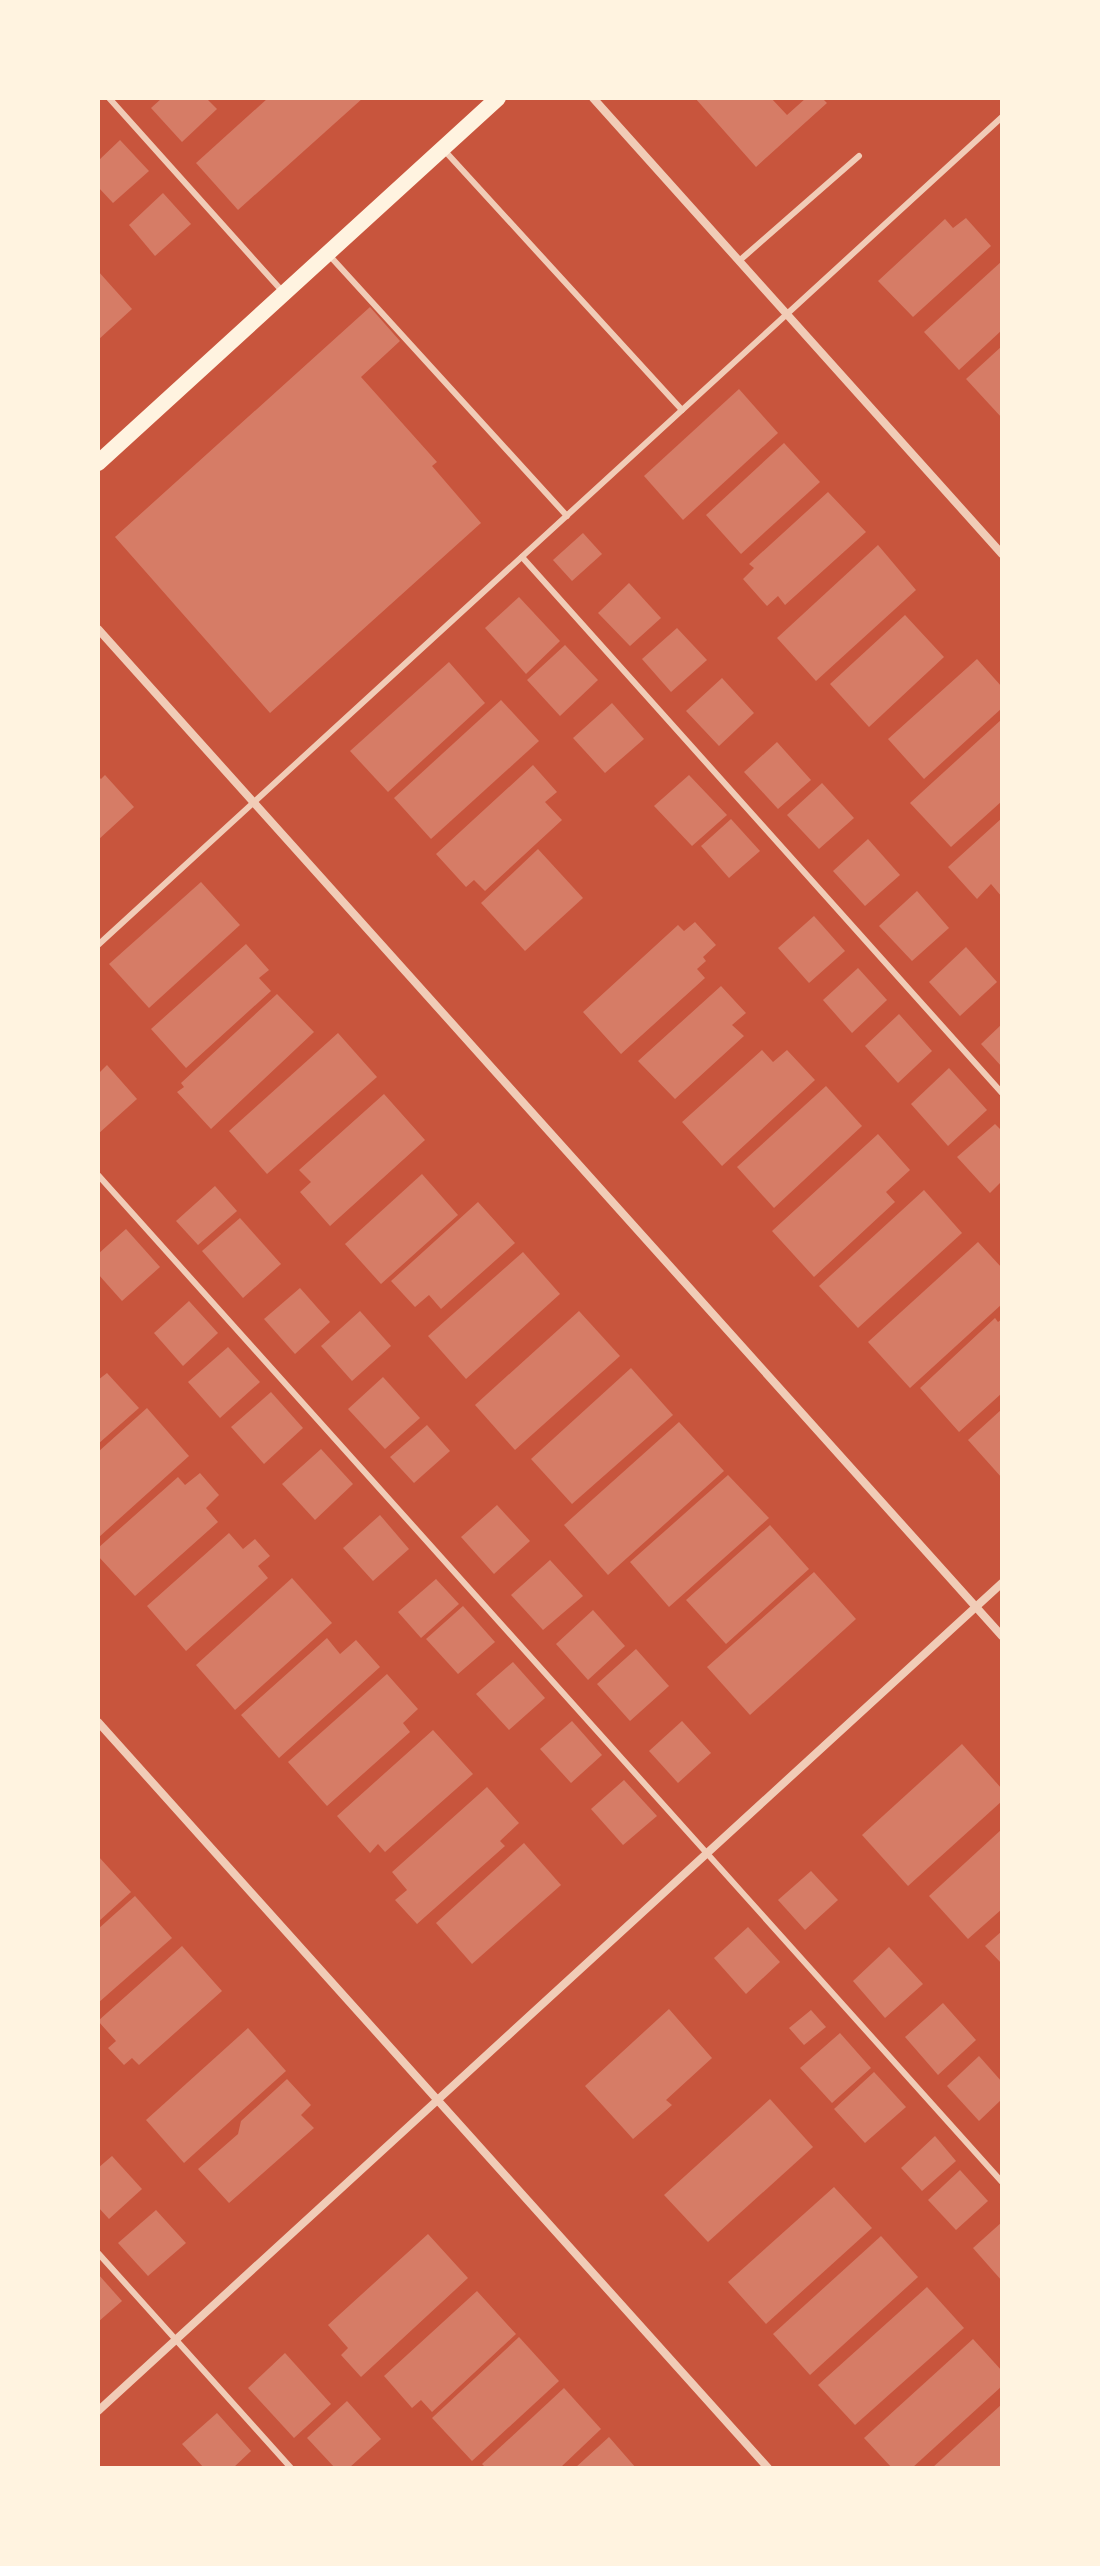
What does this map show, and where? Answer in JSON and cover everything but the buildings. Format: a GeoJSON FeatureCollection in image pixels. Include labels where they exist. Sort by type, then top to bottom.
{"type":"FeatureCollection","features":[{"type":"Feature","properties":{"kind":"main road"},"geometry":{"type":"LineString","coordinates":[[98,463],[498,98]]}},
{"type":"Feature","properties":{"kind":"street"},"geometry":{"type":"LineString","coordinates":[[593,98],[1002,554]]}},
{"type":"Feature","properties":{"kind":"street"},"geometry":{"type":"LineString","coordinates":[[98,629],[1002,1636]]}},
{"type":"Feature","properties":{"kind":"street"},"geometry":{"type":"LineString","coordinates":[[98,2411],[1002,1583]]}},
{"type":"Feature","properties":{"kind":"street"},"geometry":{"type":"LineString","coordinates":[[98,1722],[768,2468]]}},
{"type":"Feature","properties":{"kind":"lane"},"geometry":{"type":"LineString","coordinates":[[109,98],[284,293]]}},
{"type":"Feature","properties":{"kind":"lane"},"geometry":{"type":"LineString","coordinates":[[98,945],[1002,117]]}},
{"type":"Feature","properties":{"kind":"lane"},"geometry":{"type":"LineString","coordinates":[[443,148],[682,410]]}},
{"type":"Feature","properties":{"kind":"lane"},"geometry":{"type":"LineString","coordinates":[[739,261],[859,156]]}},
{"type":"Feature","properties":{"kind":"lane"},"geometry":{"type":"LineString","coordinates":[[328,254],[567,516]]}},
{"type":"Feature","properties":{"kind":"lane"},"geometry":{"type":"LineString","coordinates":[[522,557],[1002,1093]]}},
{"type":"Feature","properties":{"kind":"lane"},"geometry":{"type":"LineString","coordinates":[[98,1175],[1002,2182]]}},
{"type":"Feature","properties":{"kind":"lane"},"geometry":{"type":"LineString","coordinates":[[98,2253],[291,2468]]}}]}
